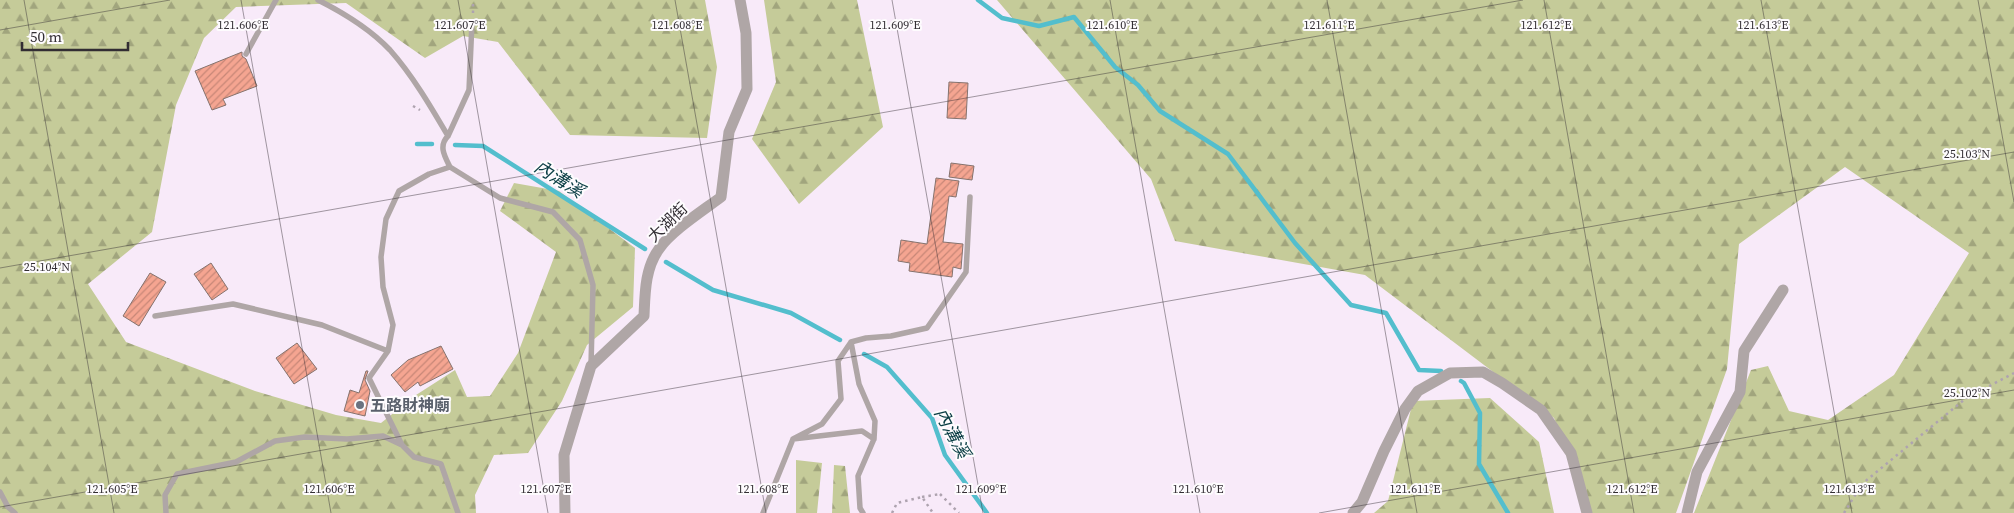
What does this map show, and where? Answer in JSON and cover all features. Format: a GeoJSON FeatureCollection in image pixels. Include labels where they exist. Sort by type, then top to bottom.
{"type":"FeatureCollection","features":[{"type":"Feature","properties":{"kind":"street","name":"大湖街"},"geometry":{"type":"LineString","coordinates":[[590,366],[644,316],[645,288],[649,269],[659,248],[687,222],[721,197],[729,132],[747,89],[746,33],[740,0]]}},
{"type":"Feature","properties":{"kind":"street"},"geometry":{"type":"LineString","coordinates":[[1687,513],[1697,472],[1740,392],[1744,351],[1783,290]]}},
{"type":"Feature","properties":{"kind":"street"},"geometry":{"type":"LineString","coordinates":[[565,513],[564,456],[590,366]]}},
{"type":"Feature","properties":{"kind":"street"},"geometry":{"type":"LineString","coordinates":[[1353,513],[1362,502],[1405,409],[1418,391],[1450,374],[1483,372],[1541,410],[1571,453],[1587,513]]}},
{"type":"Feature","properties":{"kind":"lane"},"geometry":{"type":"LineString","coordinates":[[246,54],[276,0]]}},
{"type":"Feature","properties":{"kind":"lane"},"geometry":{"type":"LineString","coordinates":[[318,0],[343,12],[389,50],[416,84],[448,136]]}},
{"type":"Feature","properties":{"kind":"lane"},"geometry":{"type":"LineString","coordinates":[[472,22],[469,90],[448,136],[444,140],[442,152],[450,168],[500,198],[553,212],[580,240],[593,285],[590,366]]}},
{"type":"Feature","properties":{"kind":"lane"},"geometry":{"type":"LineString","coordinates":[[402,445],[368,378],[388,352],[393,325],[383,287],[381,257],[386,219],[399,191],[429,174],[450,168]]}},
{"type":"Feature","properties":{"kind":"lane"},"geometry":{"type":"LineString","coordinates":[[763,513],[793,439],[822,424],[841,399],[838,361],[852,342],[927,328],[966,272],[970,197]]}},
{"type":"Feature","properties":{"kind":"lane"},"geometry":{"type":"LineString","coordinates":[[155,316],[233,304],[322,325],[388,352]]}},
{"type":"Feature","properties":{"kind":"lane"},"geometry":{"type":"LineString","coordinates":[[852,342],[859,384],[875,421],[874,439],[858,476],[860,508],[863,513]]}},
{"type":"Feature","properties":{"kind":"lane"},"geometry":{"type":"LineString","coordinates":[[793,439],[862,431],[874,439]]}},
{"type":"Feature","properties":{"kind":"lane"},"geometry":{"type":"LineString","coordinates":[[166,513],[166,494],[177,474],[236,462],[275,441],[305,436],[346,438],[383,436],[402,445],[414,456],[441,464],[458,513]]}},
{"type":"Feature","properties":{"kind":"lane"},"geometry":{"type":"LineString","coordinates":[[0,492],[8,506],[15,513]]}},
{"type":"Feature","properties":{"kind":"path"},"geometry":{"type":"LineString","coordinates":[[472,22],[474,0]]}},
{"type":"Feature","properties":{"kind":"path"},"geometry":{"type":"LineString","coordinates":[[1844,513],[1862,484],[1965,399],[2014,373]]}},
{"type":"Feature","properties":{"kind":"path"},"geometry":{"type":"LineString","coordinates":[[892,513],[897,503],[940,494],[959,513]]}},
{"type":"Feature","properties":{"kind":"path"},"geometry":{"type":"LineString","coordinates":[[922,497],[933,513]]}},
{"type":"Feature","properties":{"kind":"green space"},"geometry":{"type":"Polygon","coordinates":[[[0,0],[705,0],[717,67],[707,138],[570,135],[498,42],[463,36],[425,58],[346,3],[236,7],[204,38],[176,105],[152,232],[88,284],[126,342],[255,391],[336,415],[381,423],[416,395],[455,370],[467,397],[490,396],[518,353],[556,252],[500,211],[514,183],[559,191],[635,248],[633,307],[587,345],[562,401],[528,453],[494,455],[475,495],[476,513],[0,513],[0,0]]]}},
{"type":"Feature","properties":{"kind":"green space"},"geometry":{"type":"Polygon","coordinates":[[[764,0],[857,0],[883,127],[799,204],[752,139],[776,82],[764,0]]]}},
{"type":"Feature","properties":{"kind":"green space"},"geometry":{"type":"Polygon","coordinates":[[[997,0],[2014,0],[2014,513],[1694,513],[1751,370],[1768,366],[1789,411],[1828,420],[1894,375],[1969,253],[1845,167],[1739,244],[1727,369],[1676,513],[1590,513],[1554,418],[1365,275],[1175,241],[1151,179],[997,0]]]}},
{"type":"Feature","properties":{"kind":"green space"},"geometry":{"type":"Polygon","coordinates":[[[1490,398],[1539,442],[1554,513],[1374,513],[1388,501],[1413,401],[1490,398]]]}},
{"type":"Feature","properties":{"kind":"green space"},"geometry":{"type":"Polygon","coordinates":[[[796,460],[822,463],[817,513],[796,513],[796,460]]]}},
{"type":"Feature","properties":{"kind":"green space"},"geometry":{"type":"Polygon","coordinates":[[[834,465],[845,466],[850,513],[832,513],[834,465]]]}},
{"type":"Feature","properties":{"kind":"building"},"geometry":{"type":"Polygon","coordinates":[[[242,52],[242,56],[246,59],[257,86],[223,99],[226,105],[212,110],[195,71],[242,52]]]}},
{"type":"Feature","properties":{"kind":"building"},"geometry":{"type":"Polygon","coordinates":[[[949,82],[968,83],[966,119],[947,118],[949,82]]]}},
{"type":"Feature","properties":{"kind":"building"},"geometry":{"type":"Polygon","coordinates":[[[951,163],[974,166],[972,180],[949,177],[951,163]]]}},
{"type":"Feature","properties":{"kind":"building"},"geometry":{"type":"Polygon","coordinates":[[[936,178],[959,181],[956,197],[949,196],[943,242],[963,244],[961,269],[953,267],[952,277],[909,271],[910,263],[898,261],[901,240],[927,244],[936,178]]]}},
{"type":"Feature","properties":{"kind":"building"},"geometry":{"type":"Polygon","coordinates":[[[211,263],[228,289],[212,300],[194,274],[211,263]]]}},
{"type":"Feature","properties":{"kind":"building"},"geometry":{"type":"Polygon","coordinates":[[[150,273],[166,282],[139,326],[123,316],[150,273]]]}},
{"type":"Feature","properties":{"kind":"building"},"geometry":{"type":"Polygon","coordinates":[[[297,343],[317,369],[294,384],[276,358],[297,343]]]}},
{"type":"Feature","properties":{"kind":"building"},"geometry":{"type":"Polygon","coordinates":[[[441,346],[453,369],[420,386],[418,382],[405,392],[391,375],[408,360],[441,346]]]}},
{"type":"Feature","properties":{"kind":"building","name":"五路財神廟"},"geometry":{"type":"Polygon","coordinates":[[[366,371],[368,371],[365,380],[370,391],[365,416],[344,411],[350,390],[359,393],[366,371]]]}},
{"type":"Feature","properties":{"kind":"waterway"},"geometry":{"type":"LineString","coordinates":[[978,0],[1002,18],[1039,26],[1074,17],[1115,67],[1138,85],[1160,111],[1228,154],[1295,243],[1351,305],[1386,313],[1419,370],[1441,371]]}},
{"type":"Feature","properties":{"kind":"waterway","name":"內溝溪"},"geometry":{"type":"LineString","coordinates":[[417,144],[432,144]]}},
{"type":"Feature","properties":{"kind":"waterway","name":"內溝溪"},"geometry":{"type":"LineString","coordinates":[[455,145],[483,146],[645,249]]}},
{"type":"Feature","properties":{"kind":"waterway","name":"內溝溪"},"geometry":{"type":"LineString","coordinates":[[666,262],[713,290],[791,313],[840,340]]}},
{"type":"Feature","properties":{"kind":"waterway","name":"內溝溪"},"geometry":{"type":"LineString","coordinates":[[864,354],[887,367],[932,418],[945,455],[987,513]]}},
{"type":"Feature","properties":{"kind":"waterway"},"geometry":{"type":"LineString","coordinates":[[1461,381],[1464,383],[1480,413],[1479,464],[1508,513]]}},
{"type":"Feature","properties":{"kind":"place","name":"五路財神廟"},"geometry":{"type":"Point","coordinates":[360,405]}}]}
